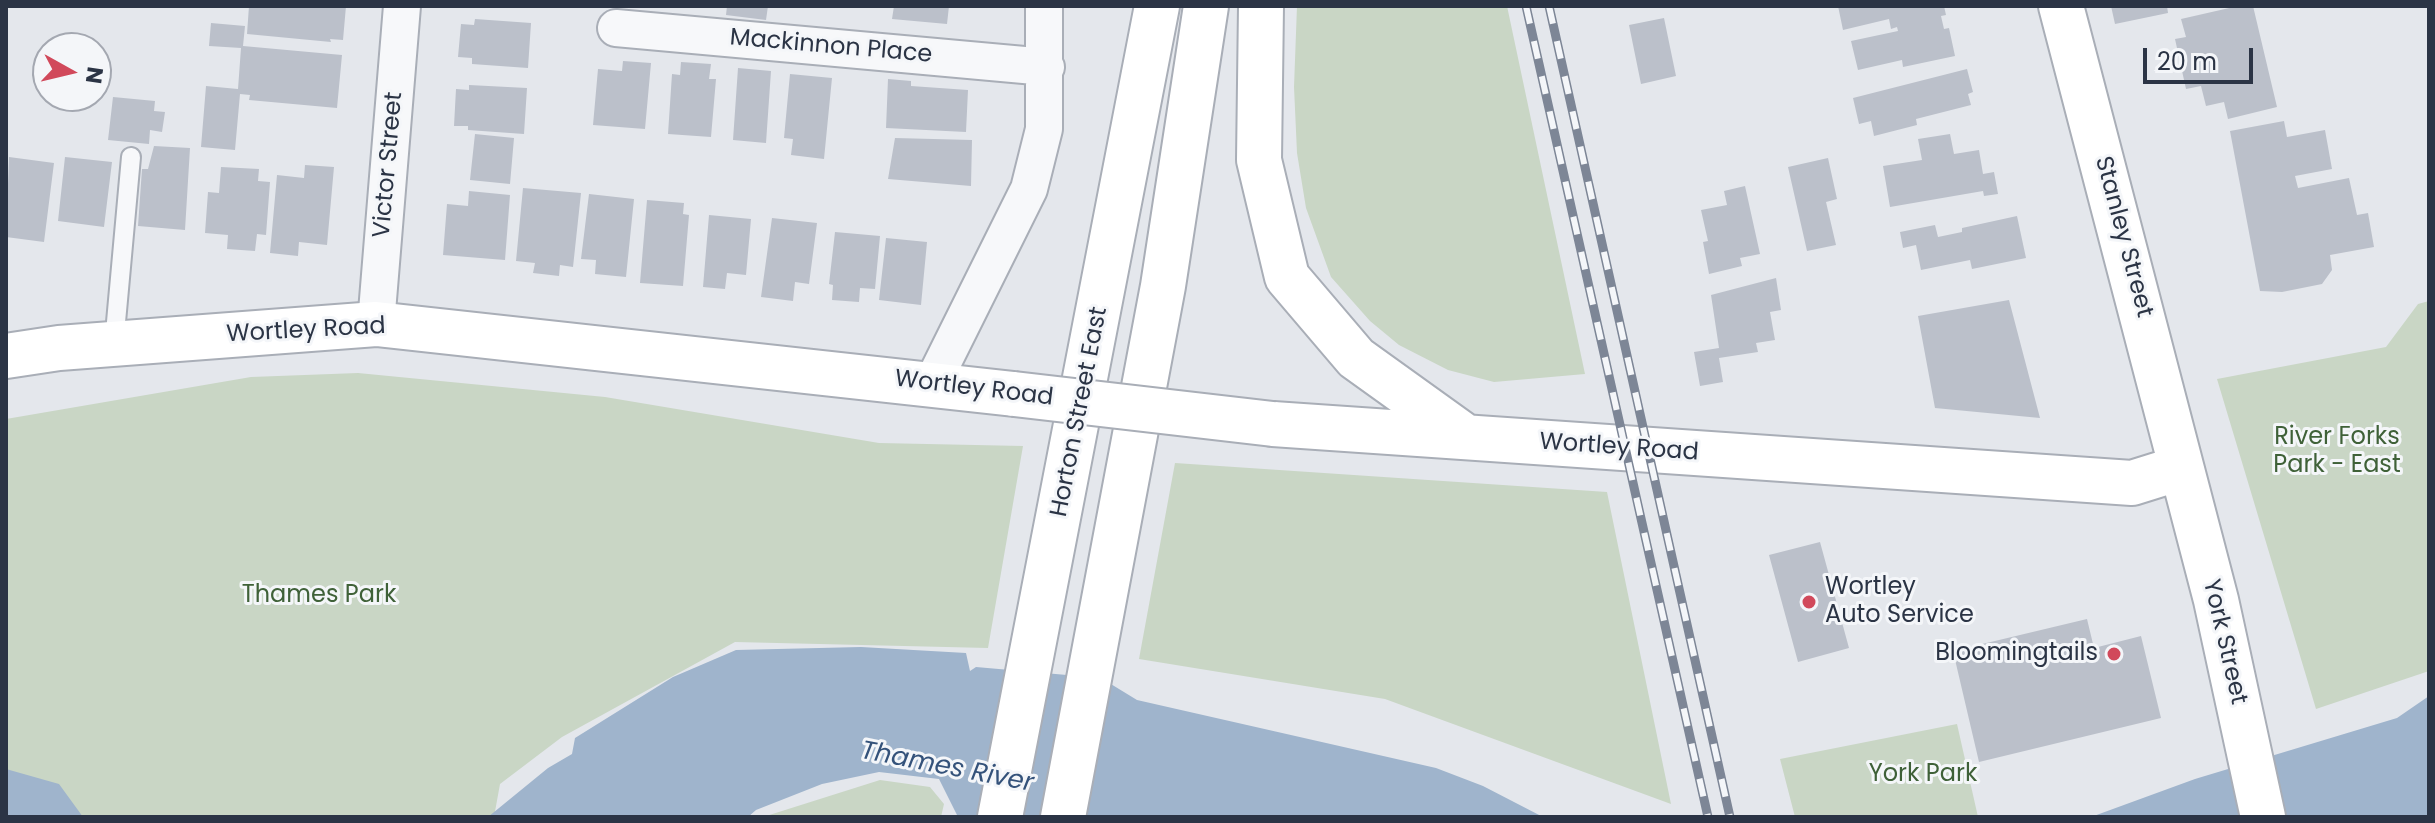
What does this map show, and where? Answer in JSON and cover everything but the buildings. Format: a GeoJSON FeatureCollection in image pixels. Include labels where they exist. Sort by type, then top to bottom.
{"type":"FeatureCollection","features":[{"type":"Feature","properties":{"kind":"main road","name":"Horton Street East"},"geometry":{"type":"LineString","coordinates":[[1000,817],[1157,6]]}},
{"type":"Feature","properties":{"kind":"main road"},"geometry":{"type":"LineString","coordinates":[[1063,817],[1163,286],[1206,6]]}},
{"type":"Feature","properties":{"kind":"main road"},"geometry":{"type":"LineString","coordinates":[[1261,6],[1259,160],[1287,277],[1356,358],[1466,437]]}},
{"type":"Feature","properties":{"kind":"main road","name":"Stanley Street"},"geometry":{"type":"LineString","coordinates":[[2061,6],[2128,254],[2180,468]]}},
{"type":"Feature","properties":{"kind":"main road","name":"Wortley Road"},"geometry":{"type":"LineString","coordinates":[[6,356],[114,344],[376,324],[1273,424],[1855,467],[2132,483],[2180,468]]}},
{"type":"Feature","properties":{"kind":"main road","name":"York Street"},"geometry":{"type":"LineString","coordinates":[[2180,468],[2263,817]]}},
{"type":"Feature","properties":{"kind":"street","name":"Victor Street"},"geometry":{"type":"LineString","coordinates":[[376,324],[402,6]]}},
{"type":"Feature","properties":{"kind":"street"},"geometry":{"type":"LineString","coordinates":[[932,384],[1029,189],[1044,129],[1044,6]]}},
{"type":"Feature","properties":{"kind":"street","name":"Mackinnon Place"},"geometry":{"type":"LineString","coordinates":[[616,28],[1046,67]]}},
{"type":"Feature","properties":{"kind":"lane"},"geometry":{"type":"LineString","coordinates":[[114,344],[131,157]]}},
{"type":"Feature","properties":{"kind":"green space"},"geometry":{"type":"Polygon","coordinates":[[[1297,6],[1507,6],[1585,374],[1494,382],[1448,370],[1399,345],[1370,321],[1331,277],[1306,208],[1297,153],[1294,87],[1297,6]]]}},
{"type":"Feature","properties":{"kind":"green space","name":"River Forks Park - East"},"geometry":{"type":"Polygon","coordinates":[[[2429,301],[2429,671],[2316,709],[2217,379],[2386,347],[2418,304],[2429,301]]]}},
{"type":"Feature","properties":{"kind":"green space","name":"Thames Park"},"geometry":{"type":"Polygon","coordinates":[[[358,373],[605,397],[879,443],[1023,446],[988,648],[735,642],[562,737],[500,784],[494,817],[6,817],[6,419],[251,377],[358,373]]]}},
{"type":"Feature","properties":{"kind":"green space"},"geometry":{"type":"Polygon","coordinates":[[[1175,463],[1607,492],[1671,804],[1385,699],[1139,659],[1175,463]]]}},
{"type":"Feature","properties":{"kind":"green space","name":"York Park"},"geometry":{"type":"Polygon","coordinates":[[[1957,724],[1978,817],[1795,817],[1780,759],[1957,724]]]}},
{"type":"Feature","properties":{"kind":"green space"},"geometry":{"type":"Polygon","coordinates":[[[880,780],[930,787],[944,804],[941,817],[763,817],[880,780]]]}},
{"type":"Feature","properties":{"kind":"water","name":"Thames River"},"geometry":{"type":"Polygon","coordinates":[[[861,647],[966,653],[970,671],[976,667],[1101,678],[1137,700],[1436,768],[1483,786],[1543,817],[958,817],[939,779],[879,772],[822,784],[756,810],[748,817],[488,817],[548,768],[572,754],[575,738],[673,677],[736,650],[861,647]]]}},
{"type":"Feature","properties":{"kind":"water"},"geometry":{"type":"Polygon","coordinates":[[[2429,696],[2429,817],[2091,817],[2195,779],[2397,718],[2429,696]]]}},
{"type":"Feature","properties":{"kind":"water"},"geometry":{"type":"Polygon","coordinates":[[[6,769],[59,784],[83,817],[6,817],[6,769]]]}},
{"type":"Feature","properties":{"kind":"railway"},"geometry":{"type":"LineString","coordinates":[[1526,6],[1708,817]]}},
{"type":"Feature","properties":{"kind":"railway"},"geometry":{"type":"LineString","coordinates":[[1549,6],[1730,817]]}},
{"type":"Feature","properties":{"kind":"place","name":"Wortley Auto Service"},"geometry":{"type":"Point","coordinates":[1809,602]}},
{"type":"Feature","properties":{"kind":"place","name":"Bloomingtails"},"geometry":{"type":"Point","coordinates":[2114,654]}}]}
